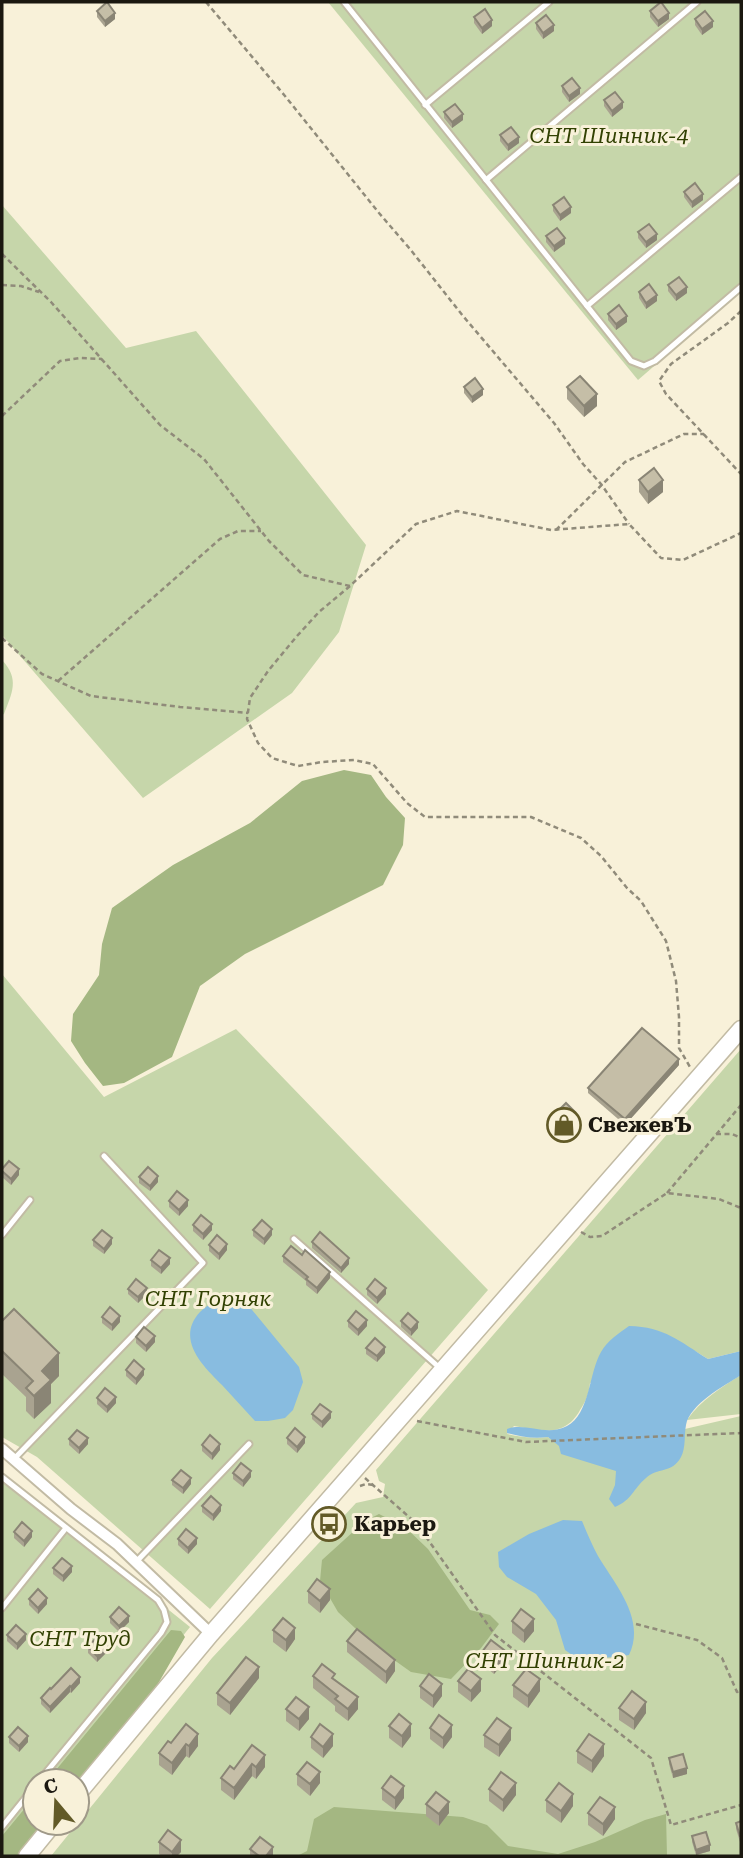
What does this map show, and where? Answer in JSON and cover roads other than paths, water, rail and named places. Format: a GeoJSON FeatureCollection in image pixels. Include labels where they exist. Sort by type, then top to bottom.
{"type":"FeatureCollection","features":[{"type":"Feature","properties":{"kind":"street"},"geometry":{"type":"LineString","coordinates":[[91,1778],[211,1634],[741,1029]]}},
{"type":"Feature","properties":{"kind":"street"},"geometry":{"type":"LineString","coordinates":[[2,1449],[136,1562],[211,1634]]}},
{"type":"Feature","properties":{"kind":"street"},"geometry":{"type":"LineString","coordinates":[[27,1856],[43,1837]]}},
{"type":"Feature","properties":{"kind":"lane"},"geometry":{"type":"LineString","coordinates":[[344,2],[631,361],[644,366],[655,361],[741,287]]}},
{"type":"Feature","properties":{"kind":"lane"},"geometry":{"type":"LineString","coordinates":[[425,105],[549,2]]}},
{"type":"Feature","properties":{"kind":"lane"},"geometry":{"type":"LineString","coordinates":[[486,180],[697,2]]}},
{"type":"Feature","properties":{"kind":"lane"},"geometry":{"type":"LineString","coordinates":[[587,306],[741,177]]}},
{"type":"Feature","properties":{"kind":"lane"},"geometry":{"type":"LineString","coordinates":[[14,1459],[204,1263],[104,1156]]}},
{"type":"Feature","properties":{"kind":"lane"},"geometry":{"type":"LineString","coordinates":[[2,1235],[30,1200]]}},
{"type":"Feature","properties":{"kind":"lane"},"geometry":{"type":"LineString","coordinates":[[293,1239],[442,1370]]}},
{"type":"Feature","properties":{"kind":"lane"},"geometry":{"type":"LineString","coordinates":[[136,1562],[249,1444]]}},
{"type":"Feature","properties":{"kind":"lane"},"geometry":{"type":"LineString","coordinates":[[2,1477],[158,1600],[167,1622],[161,1633],[51,1767]]}},
{"type":"Feature","properties":{"kind":"lane"},"geometry":{"type":"LineString","coordinates":[[2,1608],[66,1528]]}},
{"type":"Feature","properties":{"kind":"lane"},"geometry":{"type":"LineString","coordinates":[[2,1827],[21,1803]]}},
{"type":"Feature","properties":{"kind":"water"},"geometry":{"type":"Polygon","coordinates":[[[234,1298],[248,1305],[299,1367],[303,1382],[293,1410],[285,1418],[255,1421],[200,1361],[195,1352],[190,1332],[200,1312],[216,1302],[234,1298]]]}},
{"type":"Feature","properties":{"kind":"water"},"geometry":{"type":"Polygon","coordinates":[[[629,1326],[662,1332],[708,1359],[741,1351],[741,1375],[709,1396],[694,1410],[686,1425],[684,1450],[677,1462],[650,1475],[625,1501],[615,1507],[609,1499],[615,1485],[616,1471],[561,1454],[559,1446],[548,1437],[517,1436],[507,1433],[507,1429],[559,1429],[575,1420],[585,1403],[601,1352],[629,1326]]]}},
{"type":"Feature","properties":{"kind":"water"},"geometry":{"type":"Polygon","coordinates":[[[563,1520],[582,1521],[598,1556],[627,1603],[634,1629],[629,1655],[578,1659],[565,1650],[556,1620],[536,1594],[507,1577],[499,1567],[498,1552],[529,1534],[563,1520]]]}},
{"type":"Feature","properties":{"kind":"place","name":"СвежевЪ"},"geometry":{"type":"Point","coordinates":[564,1125]}},
{"type":"Feature","properties":{"kind":"place","name":"Карьер"},"geometry":{"type":"Point","coordinates":[329,1524]}},
{"type":"Feature","properties":{"kind":"park label","name":"СНТ Шинник-4"},"geometry":{"type":"Point","coordinates":[609,136]}},
{"type":"Feature","properties":{"kind":"park label","name":"СНТ Горняк"},"geometry":{"type":"Point","coordinates":[208,1299]}},
{"type":"Feature","properties":{"kind":"park label","name":"СНТ Труд"},"geometry":{"type":"Point","coordinates":[80,1639]}},
{"type":"Feature","properties":{"kind":"park label","name":"СНТ Шинник-2"},"geometry":{"type":"Point","coordinates":[545,1661]}}]}
